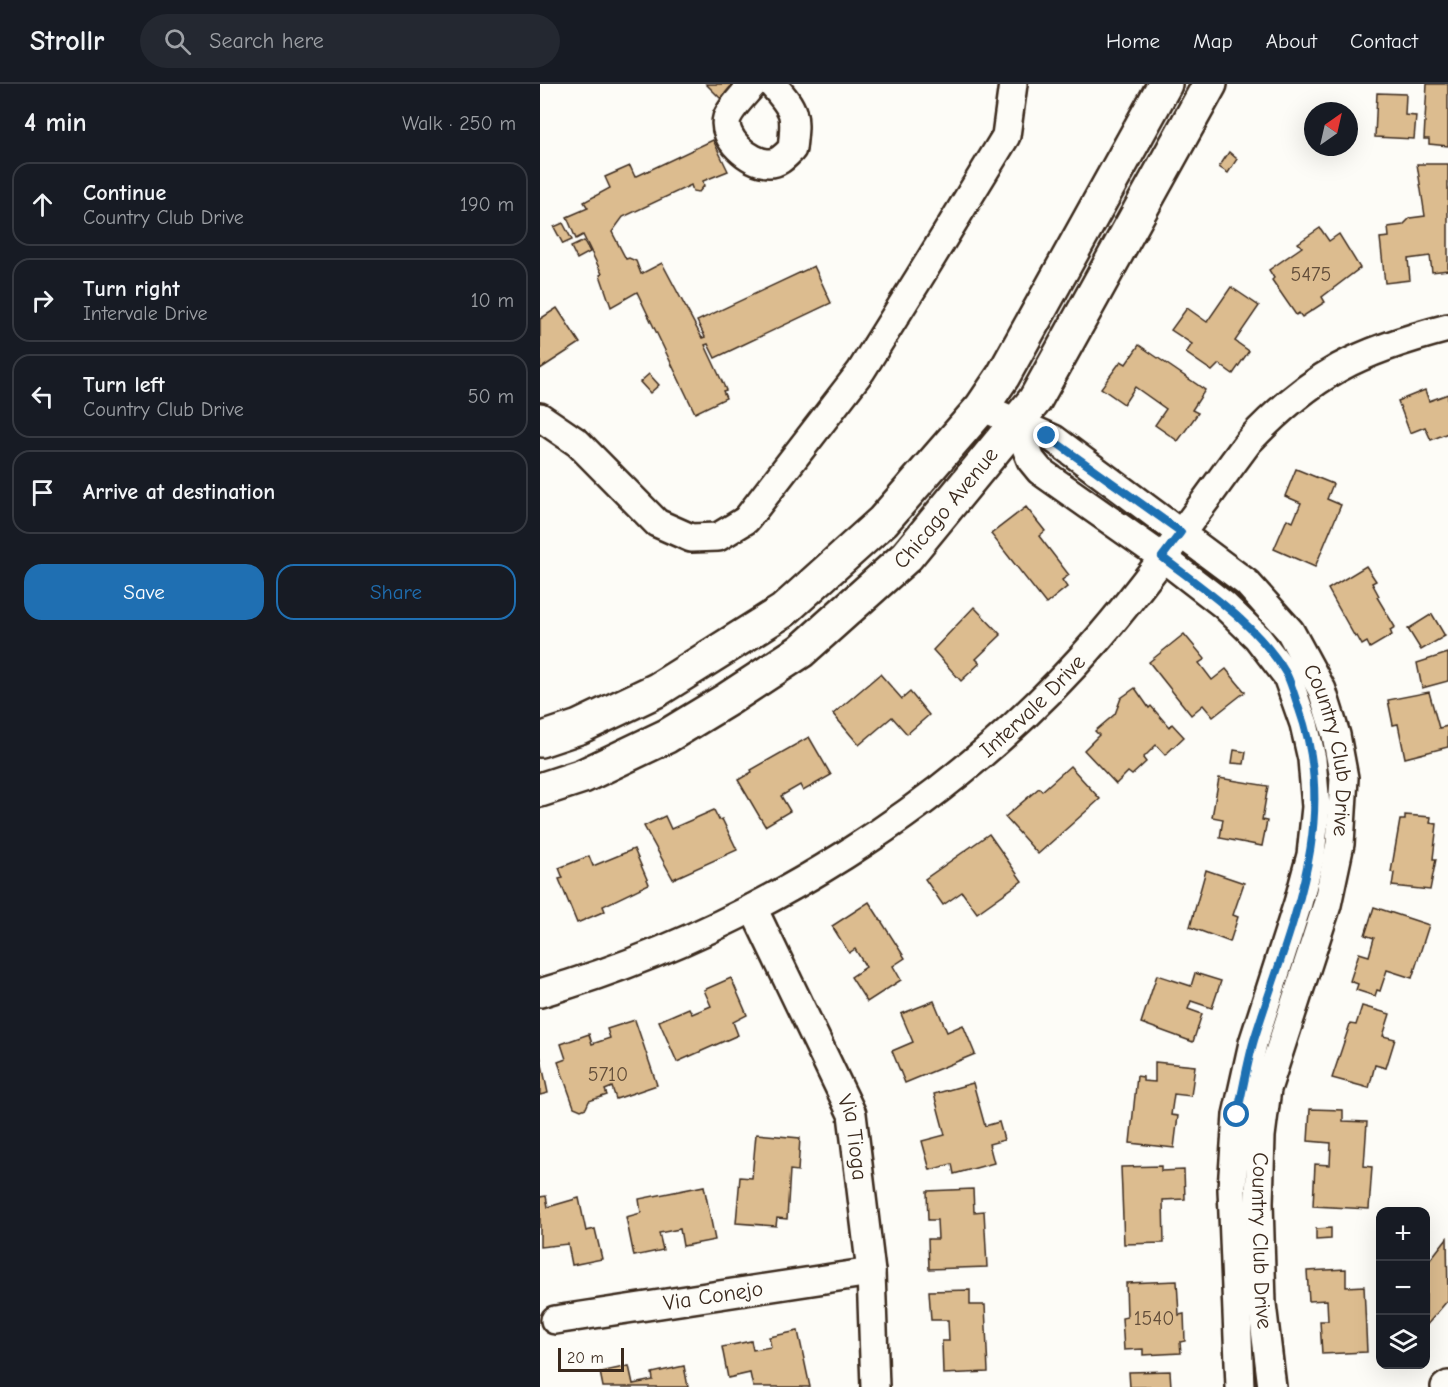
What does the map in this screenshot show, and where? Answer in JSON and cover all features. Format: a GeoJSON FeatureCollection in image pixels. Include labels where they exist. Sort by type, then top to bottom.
{"type":"FeatureCollection","features":[{"type":"Feature","properties":{"kind":"main road","name":"Chicago Avenue"},"geometry":{"type":"LineString","coordinates":[[540,740],[579,727],[657,690],[783,611],[883,521],[982,407],[1003,376],[1165,84]]}},
{"type":"Feature","properties":{"kind":"main road","name":"Chicago Avenue"},"geometry":{"type":"LineString","coordinates":[[540,790],[583,776],[666,736],[801,651],[907,556],[1035,400],[1210,84]]}},
{"type":"Feature","properties":{"kind":"street"},"geometry":{"type":"LineString","coordinates":[[753,84],[727,118],[727,132],[747,157],[768,163],[782,159],[792,150],[795,116],[772,84]]}},
{"type":"Feature","properties":{"kind":"street"},"geometry":{"type":"LineString","coordinates":[[540,417],[578,443],[657,523],[691,538],[718,537],[746,519],[861,371],[919,278],[1006,136],[1013,84]]}},
{"type":"Feature","properties":{"kind":"street","name":"Intervale Drive"},"geometry":{"type":"LineString","coordinates":[[540,993],[578,982],[667,948],[753,908],[846,855],[934,792],[1017,723],[1097,639],[1249,441],[1275,413],[1309,385],[1342,363],[1380,348],[1448,328]]}},
{"type":"Feature","properties":{"kind":"street","name":"Country Club Drive"},"geometry":{"type":"LineString","coordinates":[[982,407],[1054,439],[1247,583],[1290,631],[1322,690],[1336,735],[1344,778],[1340,844],[1327,905],[1267,1089],[1261,1136],[1259,1203],[1262,1304],[1272,1387]]}},
{"type":"Feature","properties":{"kind":"street","name":"Country Club Drive"},"geometry":{"type":"LineString","coordinates":[[1017,424],[1031,460],[1040,471],[1162,557],[1224,605],[1257,637],[1287,675],[1304,724],[1315,795],[1311,855],[1253,1043],[1237,1115],[1232,1190],[1240,1387]]}},
{"type":"Feature","properties":{"kind":"street","name":"Via Tioga"},"geometry":{"type":"LineString","coordinates":[[753,908],[852,1114],[871,1272],[875,1387]]}},
{"type":"Feature","properties":{"kind":"street","name":"Via Conejo"},"geometry":{"type":"LineString","coordinates":[[555,1320],[871,1272]]}},
{"type":"Feature","properties":{"kind":"building"},"geometry":{"type":"Polygon","coordinates":[[[706,84],[736,84],[721,99],[706,84]]]}},
{"type":"Feature","properties":{"kind":"building"},"geometry":{"type":"Polygon","coordinates":[[[1427,84],[1448,84],[1448,146],[1429,144],[1429,139],[1424,139],[1427,84]]]}},
{"type":"Feature","properties":{"kind":"building"},"geometry":{"type":"Polygon","coordinates":[[[1377,93],[1406,94],[1405,115],[1416,116],[1414,139],[1375,137],[1377,93]]]}},
{"type":"Feature","properties":{"kind":"building"},"geometry":{"type":"Polygon","coordinates":[[[713,140],[728,171],[703,181],[704,186],[699,192],[693,191],[691,185],[623,217],[612,232],[626,259],[636,261],[641,274],[662,263],[702,338],[705,337],[697,321],[814,266],[831,303],[715,358],[708,344],[705,345],[726,390],[723,391],[726,398],[695,413],[637,292],[611,307],[600,275],[602,274],[583,235],[576,239],[567,217],[588,208],[584,202],[610,188],[605,177],[630,166],[635,177],[713,140]]]}},
{"type":"Feature","properties":{"kind":"building"},"geometry":{"type":"Polygon","coordinates":[[[1229,152],[1237,159],[1228,173],[1219,167],[1229,152]]]}},
{"type":"Feature","properties":{"kind":"building"},"geometry":{"type":"Polygon","coordinates":[[[1417,164],[1448,164],[1448,270],[1432,272],[1430,256],[1408,259],[1410,280],[1385,283],[1380,238],[1389,237],[1388,227],[1403,225],[1410,218],[1425,216],[1417,164]]]}},
{"type":"Feature","properties":{"kind":"building"},"geometry":{"type":"Polygon","coordinates":[[[563,223],[572,240],[563,244],[554,227],[563,223]]]}},
{"type":"Feature","properties":{"kind":"building"},"geometry":{"type":"Polygon","coordinates":[[[1320,228],[1329,241],[1339,234],[1360,268],[1322,297],[1325,302],[1302,317],[1299,313],[1296,315],[1272,280],[1274,278],[1269,270],[1302,247],[1298,243],[1320,228]]]}},
{"type":"Feature","properties":{"kind":"building"},"geometry":{"type":"Polygon","coordinates":[[[584,241],[590,252],[577,259],[571,247],[584,241]]]}},
{"type":"Feature","properties":{"kind":"building"},"geometry":{"type":"Polygon","coordinates":[[[1231,287],[1259,306],[1235,341],[1249,351],[1233,374],[1219,364],[1212,371],[1186,353],[1192,344],[1171,330],[1187,308],[1207,322],[1231,287]]]}},
{"type":"Feature","properties":{"kind":"building"},"geometry":{"type":"Polygon","coordinates":[[[557,308],[580,343],[540,369],[540,319],[557,308]]]}},
{"type":"Feature","properties":{"kind":"building"},"geometry":{"type":"Polygon","coordinates":[[[1139,345],[1205,390],[1192,410],[1198,413],[1178,441],[1155,425],[1166,409],[1135,387],[1124,404],[1101,388],[1121,361],[1126,364],[1139,345]]]}},
{"type":"Feature","properties":{"kind":"building"},"geometry":{"type":"Polygon","coordinates":[[[649,374],[659,385],[650,393],[640,382],[649,374]]]}},
{"type":"Feature","properties":{"kind":"building"},"geometry":{"type":"Polygon","coordinates":[[[1425,390],[1429,401],[1448,394],[1448,433],[1431,440],[1425,427],[1410,433],[1398,401],[1425,390]]]}},
{"type":"Feature","properties":{"kind":"building"},"geometry":{"type":"Polygon","coordinates":[[[1296,469],[1333,484],[1327,499],[1341,505],[1315,567],[1274,549],[1287,519],[1293,522],[1301,503],[1285,496],[1296,469]]]}},
{"type":"Feature","properties":{"kind":"building"},"geometry":{"type":"Polygon","coordinates":[[[1026,507],[1045,531],[1039,536],[1069,575],[1062,580],[1067,587],[1046,604],[991,534],[1026,507]]]}},
{"type":"Feature","properties":{"kind":"building"},"geometry":{"type":"Polygon","coordinates":[[[1366,566],[1376,581],[1372,583],[1379,596],[1377,597],[1395,627],[1390,630],[1392,635],[1370,648],[1367,642],[1362,645],[1357,636],[1355,637],[1328,589],[1366,566]]]}},
{"type":"Feature","properties":{"kind":"building"},"geometry":{"type":"Polygon","coordinates":[[[974,607],[1001,635],[976,659],[980,663],[961,681],[933,650],[974,607]]]}},
{"type":"Feature","properties":{"kind":"building"},"geometry":{"type":"Polygon","coordinates":[[[1432,614],[1445,636],[1421,650],[1408,629],[1432,614]]]}},
{"type":"Feature","properties":{"kind":"building"},"geometry":{"type":"Polygon","coordinates":[[[1184,634],[1205,659],[1199,663],[1212,680],[1226,669],[1245,692],[1213,717],[1203,705],[1191,715],[1149,662],[1184,634]]]}},
{"type":"Feature","properties":{"kind":"building"},"geometry":{"type":"Polygon","coordinates":[[[1448,653],[1448,681],[1422,688],[1417,663],[1448,653]]]}},
{"type":"Feature","properties":{"kind":"building"},"geometry":{"type":"Polygon","coordinates":[[[880,674],[902,699],[910,692],[929,715],[907,734],[892,717],[859,745],[833,714],[880,674]]]}},
{"type":"Feature","properties":{"kind":"building"},"geometry":{"type":"Polygon","coordinates":[[[1135,688],[1149,708],[1151,706],[1169,727],[1172,724],[1184,737],[1165,755],[1156,745],[1143,758],[1146,762],[1132,775],[1128,772],[1116,784],[1084,750],[1099,735],[1095,731],[1115,714],[1121,698],[1135,688]]]}},
{"type":"Feature","properties":{"kind":"building"},"geometry":{"type":"Polygon","coordinates":[[[1429,692],[1439,728],[1448,726],[1448,747],[1405,758],[1398,724],[1393,725],[1388,700],[1429,692]]]}},
{"type":"Feature","properties":{"kind":"building"},"geometry":{"type":"Polygon","coordinates":[[[809,737],[831,775],[803,791],[800,785],[781,796],[790,811],[765,826],[738,780],[752,772],[751,770],[809,737]]]}},
{"type":"Feature","properties":{"kind":"building"},"geometry":{"type":"Polygon","coordinates":[[[1234,750],[1246,752],[1244,764],[1232,763],[1234,750]]]}},
{"type":"Feature","properties":{"kind":"building"},"geometry":{"type":"Polygon","coordinates":[[[1070,766],[1100,799],[1038,854],[1005,817],[1039,788],[1042,791],[1070,766]]]}},
{"type":"Feature","properties":{"kind":"building"},"geometry":{"type":"Polygon","coordinates":[[[1219,778],[1268,786],[1262,820],[1267,821],[1262,846],[1220,838],[1223,819],[1212,817],[1219,778]]]}},
{"type":"Feature","properties":{"kind":"building"},"geometry":{"type":"Polygon","coordinates":[[[714,810],[719,820],[722,819],[737,850],[673,879],[644,826],[665,816],[671,829],[714,810]]]}},
{"type":"Feature","properties":{"kind":"building"},"geometry":{"type":"Polygon","coordinates":[[[1405,815],[1431,817],[1430,823],[1437,824],[1433,859],[1436,859],[1430,890],[1392,886],[1394,873],[1391,872],[1400,820],[1405,820],[1405,815]]]}},
{"type":"Feature","properties":{"kind":"building"},"geometry":{"type":"Polygon","coordinates":[[[989,834],[1022,881],[977,913],[962,892],[943,905],[925,879],[989,834]]]}},
{"type":"Feature","properties":{"kind":"building"},"geometry":{"type":"Polygon","coordinates":[[[634,849],[649,884],[603,906],[605,911],[577,923],[559,879],[563,878],[559,868],[589,856],[593,866],[634,849]]]}},
{"type":"Feature","properties":{"kind":"building"},"geometry":{"type":"Polygon","coordinates":[[[1206,870],[1244,883],[1233,915],[1238,917],[1230,942],[1190,927],[1206,870]]]}},
{"type":"Feature","properties":{"kind":"building"},"geometry":{"type":"Polygon","coordinates":[[[869,902],[905,958],[893,966],[901,980],[867,1002],[851,977],[866,967],[855,949],[849,953],[832,926],[869,902]]]}},
{"type":"Feature","properties":{"kind":"building"},"geometry":{"type":"Polygon","coordinates":[[[1374,907],[1429,925],[1412,978],[1387,970],[1380,991],[1377,990],[1375,996],[1356,990],[1358,984],[1350,981],[1359,953],[1369,956],[1374,938],[1365,935],[1374,907]]]}},
{"type":"Feature","properties":{"kind":"building"},"geometry":{"type":"Polygon","coordinates":[[[1195,973],[1221,981],[1212,1008],[1191,1001],[1188,1009],[1202,1014],[1193,1042],[1141,1023],[1157,975],[1191,986],[1195,973]]]}},
{"type":"Feature","properties":{"kind":"building"},"geometry":{"type":"Polygon","coordinates":[[[731,978],[747,1015],[733,1022],[738,1035],[677,1062],[659,1021],[689,1008],[692,1014],[711,1006],[704,990],[731,978]]]}},
{"type":"Feature","properties":{"kind":"building"},"geometry":{"type":"Polygon","coordinates":[[[934,1001],[947,1032],[963,1025],[975,1054],[905,1083],[892,1051],[913,1042],[901,1014],[934,1001]]]}},
{"type":"Feature","properties":{"kind":"building"},"geometry":{"type":"Polygon","coordinates":[[[1362,1006],[1390,1014],[1383,1036],[1395,1039],[1386,1068],[1375,1065],[1369,1088],[1332,1078],[1350,1024],[1356,1025],[1362,1006]]]}},
{"type":"Feature","properties":{"kind":"building"},"geometry":{"type":"Polygon","coordinates":[[[635,1020],[657,1085],[616,1099],[612,1087],[605,1090],[607,1095],[589,1101],[586,1108],[581,1110],[574,1107],[558,1062],[566,1059],[561,1044],[589,1034],[592,1044],[610,1038],[607,1029],[635,1020]]]}},
{"type":"Feature","properties":{"kind":"building"},"geometry":{"type":"Polygon","coordinates":[[[540,1055],[548,1093],[540,1095],[540,1055]]]}},
{"type":"Feature","properties":{"kind":"building"},"geometry":{"type":"Polygon","coordinates":[[[1155,1062],[1195,1066],[1191,1096],[1174,1094],[1171,1115],[1178,1116],[1174,1148],[1130,1143],[1137,1076],[1143,1077],[1143,1081],[1155,1082],[1155,1062]]]}},
{"type":"Feature","properties":{"kind":"building"},"geometry":{"type":"Polygon","coordinates":[[[973,1083],[985,1126],[999,1122],[1004,1140],[989,1144],[994,1163],[954,1174],[952,1164],[930,1170],[922,1141],[945,1135],[934,1094],[973,1083]]]}},
{"type":"Feature","properties":{"kind":"building"},"geometry":{"type":"Polygon","coordinates":[[[1310,1109],[1343,1110],[1343,1121],[1367,1122],[1364,1166],[1372,1167],[1369,1209],[1313,1206],[1315,1164],[1330,1165],[1331,1143],[1308,1141],[1310,1109]]]}},
{"type":"Feature","properties":{"kind":"building"},"geometry":{"type":"Polygon","coordinates":[[[756,1134],[800,1138],[798,1171],[790,1170],[787,1219],[777,1218],[776,1226],[736,1223],[740,1177],[752,1178],[756,1134]]]}},
{"type":"Feature","properties":{"kind":"building"},"geometry":{"type":"Polygon","coordinates":[[[1161,1166],[1161,1171],[1184,1170],[1185,1199],[1163,1200],[1164,1243],[1124,1244],[1121,1167],[1161,1166]]]}},
{"type":"Feature","properties":{"kind":"building"},"geometry":{"type":"Polygon","coordinates":[[[704,1186],[715,1240],[683,1246],[680,1229],[659,1233],[663,1250],[634,1256],[626,1217],[641,1213],[639,1199],[704,1186]]]}},
{"type":"Feature","properties":{"kind":"building"},"geometry":{"type":"Polygon","coordinates":[[[973,1189],[974,1212],[984,1211],[987,1267],[929,1269],[928,1239],[938,1239],[937,1220],[928,1220],[927,1191],[973,1189]]]}},
{"type":"Feature","properties":{"kind":"building"},"geometry":{"type":"Polygon","coordinates":[[[546,1196],[548,1207],[579,1198],[586,1231],[595,1229],[602,1259],[572,1265],[568,1244],[540,1247],[540,1197],[546,1196]]]}},
{"type":"Feature","properties":{"kind":"building"},"geometry":{"type":"Polygon","coordinates":[[[1331,1228],[1331,1239],[1316,1240],[1316,1229],[1331,1228]]]}},
{"type":"Feature","properties":{"kind":"building"},"geometry":{"type":"Polygon","coordinates":[[[1447,1238],[1448,1300],[1430,1321],[1430,1261],[1447,1238]]]}},
{"type":"Feature","properties":{"kind":"building"},"geometry":{"type":"Polygon","coordinates":[[[1346,1269],[1346,1287],[1364,1286],[1367,1352],[1322,1354],[1320,1321],[1328,1321],[1327,1300],[1309,1301],[1307,1271],[1346,1269]]]}},
{"type":"Feature","properties":{"kind":"building"},"geometry":{"type":"Polygon","coordinates":[[[1177,1281],[1179,1315],[1184,1314],[1185,1341],[1180,1342],[1181,1353],[1143,1355],[1143,1349],[1124,1350],[1122,1318],[1127,1317],[1126,1283],[1177,1281]]]}},
{"type":"Feature","properties":{"kind":"building"},"geometry":{"type":"Polygon","coordinates":[[[970,1290],[970,1305],[985,1305],[988,1372],[943,1374],[942,1341],[949,1341],[948,1320],[931,1320],[929,1291],[970,1290]]]}},
{"type":"Feature","properties":{"kind":"building"},"geometry":{"type":"Polygon","coordinates":[[[798,1331],[810,1387],[753,1387],[750,1373],[728,1378],[722,1347],[751,1341],[753,1350],[771,1347],[769,1337],[798,1331]]]}},
{"type":"Feature","properties":{"kind":"building"},"geometry":{"type":"Polygon","coordinates":[[[629,1366],[633,1384],[653,1380],[652,1373],[684,1366],[688,1387],[603,1387],[600,1372],[629,1366]]]}},
{"type":"Feature","properties":{"kind":"building"},"geometry":{"type":"Polygon","coordinates":[[[1170,1371],[1171,1387],[1130,1387],[1129,1372],[1170,1371]]]}},
{"type":"Feature","properties":{"kind":"route"},"geometry":{"type":"LineString","coordinates":[[1047,436],[1181,532],[1162,557],[1224,605],[1257,637],[1287,675],[1304,724],[1312,759],[1316,807],[1311,855],[1253,1043],[1237,1115]]}}]}
